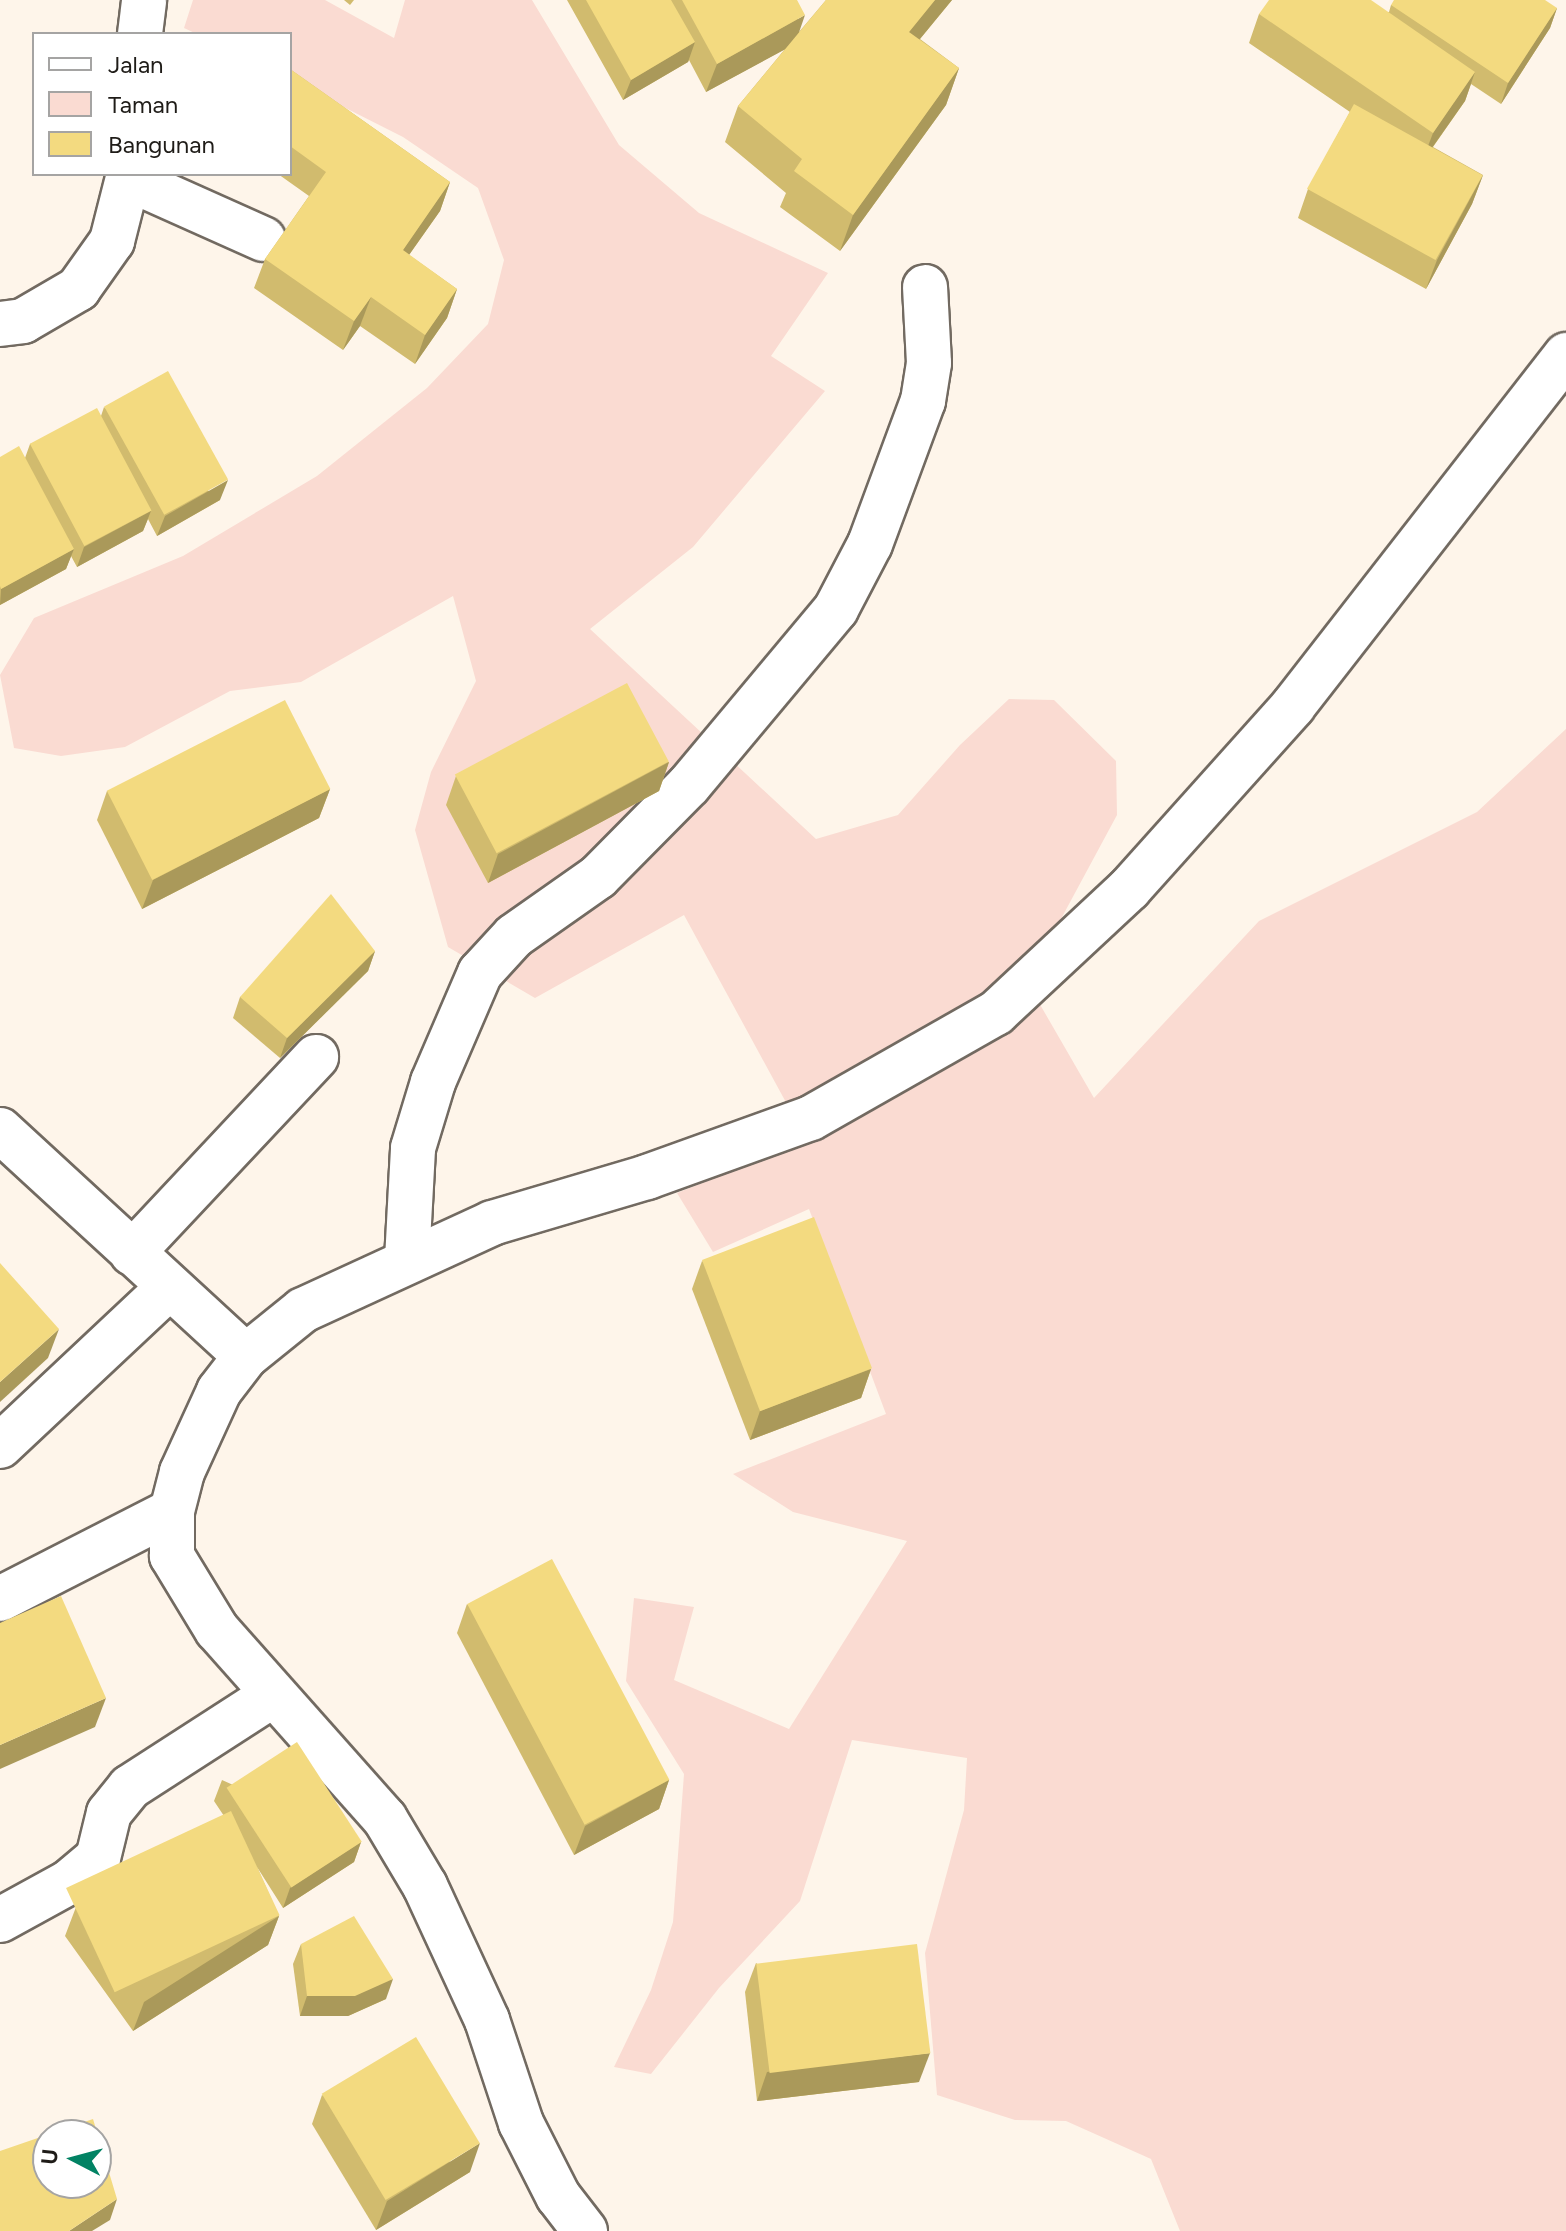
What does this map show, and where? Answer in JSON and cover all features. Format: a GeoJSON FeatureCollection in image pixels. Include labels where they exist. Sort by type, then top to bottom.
{"type":"FeatureCollection","features":[{"type":"Feature","properties":{"kind":"street"},"geometry":{"type":"LineString","coordinates":[[140,32],[144,0]]}},
{"type":"Feature","properties":{"kind":"street"},"geometry":{"type":"LineString","coordinates":[[0,324],[23,321],[78,289],[112,241],[129,177],[263,239]]}},
{"type":"Feature","properties":{"kind":"street"},"geometry":{"type":"LineString","coordinates":[[407,1260],[413,1148],[433,1082],[480,973],[514,936],[598,877],[689,785],[836,609],[870,544],[923,401],[929,363],[925,287]]}},
{"type":"Feature","properties":{"kind":"street"},"geometry":{"type":"LineString","coordinates":[[585,2231],[558,2196],[521,2123],[487,2020],[417,1873],[385,1819],[271,1696],[217,1630],[172,1556],[172,1511],[182,1472],[219,1391],[246,1356],[303,1310],[492,1223],[647,1177],[811,1118],[996,1013],[1129,889],[1293,706],[1566,355]]}},
{"type":"Feature","properties":{"kind":"street"},"geometry":{"type":"LineString","coordinates":[[132,1253],[316,1057]]}},
{"type":"Feature","properties":{"kind":"street"},"geometry":{"type":"LineString","coordinates":[[0,1130],[168,1288],[246,1356]]}},
{"type":"Feature","properties":{"kind":"street"},"geometry":{"type":"LineString","coordinates":[[0,1446],[168,1288]]}},
{"type":"Feature","properties":{"kind":"street"},"geometry":{"type":"LineString","coordinates":[[0,1599],[172,1511]]}},
{"type":"Feature","properties":{"kind":"street"},"geometry":{"type":"LineString","coordinates":[[0,1920],[69,1882],[98,1858],[109,1813],[130,1787],[271,1696]]}},
{"type":"Feature","properties":{"kind":"green space"},"geometry":{"type":"Polygon","coordinates":[[[193,0],[325,0],[394,38],[405,0],[532,0],[619,145],[699,213],[828,273],[771,356],[825,391],[693,547],[590,629],[816,839],[898,815],[960,745],[1009,699],[1054,700],[1116,761],[1117,815],[1027,982],[1094,1098],[1259,921],[1477,812],[1566,729],[1566,2231],[1180,2231],[1151,2159],[1066,2121],[1015,2120],[937,2095],[925,1953],[964,1810],[967,1758],[852,1740],[800,1901],[719,1988],[651,2074],[614,2067],[651,1990],[673,1922],[684,1774],[626,1681],[634,1598],[694,1607],[674,1680],[789,1729],[907,1541],[793,1512],[733,1474],[886,1414],[809,1209],[713,1252],[677,1193],[807,1141],[684,915],[535,998],[448,947],[415,830],[431,772],[476,681],[453,596],[301,682],[230,691],[125,747],[61,756],[14,748],[0,675],[34,618],[183,556],[317,476],[427,388],[488,324],[504,260],[478,188],[403,137],[292,81],[292,32],[193,32],[184,28],[193,0]]]}},
{"type":"Feature","properties":{"kind":"building"},"geometry":{"type":"Polygon","coordinates":[[[586,0],[671,0],[695,42],[631,80],[586,0]]]}},
{"type":"Feature","properties":{"kind":"building"},"geometry":{"type":"Polygon","coordinates":[[[682,0],[797,0],[805,15],[717,64],[682,0]]]}},
{"type":"Feature","properties":{"kind":"building"},"geometry":{"type":"Polygon","coordinates":[[[826,0],[935,0],[909,32],[959,68],[853,215],[794,171],[802,159],[738,106],[826,0]]]}},
{"type":"Feature","properties":{"kind":"building"},"geometry":{"type":"Polygon","coordinates":[[[1269,0],[1371,0],[1475,72],[1433,133],[1259,14],[1269,0]]]}},
{"type":"Feature","properties":{"kind":"building"},"geometry":{"type":"Polygon","coordinates":[[[1394,0],[1545,0],[1557,8],[1508,83],[1391,5],[1394,0]]]}},
{"type":"Feature","properties":{"kind":"building"},"geometry":{"type":"Polygon","coordinates":[[[292,70],[450,182],[403,250],[457,289],[425,335],[371,297],[354,321],[265,259],[326,172],[292,147],[292,70]]]}},
{"type":"Feature","properties":{"kind":"building"},"geometry":{"type":"Polygon","coordinates":[[[1354,104],[1483,175],[1436,260],[1307,189],[1354,104]]]}},
{"type":"Feature","properties":{"kind":"building"},"geometry":{"type":"Polygon","coordinates":[[[168,371],[228,479],[164,515],[104,406],[168,371]]]}},
{"type":"Feature","properties":{"kind":"building"},"geometry":{"type":"Polygon","coordinates":[[[97,408],[151,510],[84,546],[30,444],[97,408]]]}},
{"type":"Feature","properties":{"kind":"building"},"geometry":{"type":"Polygon","coordinates":[[[19,446],[74,549],[1,589],[0,457],[19,446]]]}},
{"type":"Feature","properties":{"kind":"building"},"geometry":{"type":"Polygon","coordinates":[[[627,683],[669,762],[497,853],[455,775],[627,683]]]}},
{"type":"Feature","properties":{"kind":"building"},"geometry":{"type":"Polygon","coordinates":[[[285,700],[330,789],[152,880],[107,791],[285,700]]]}},
{"type":"Feature","properties":{"kind":"building"},"geometry":{"type":"Polygon","coordinates":[[[331,894],[375,951],[287,1038],[240,997],[331,894]]]}},
{"type":"Feature","properties":{"kind":"building"},"geometry":{"type":"Polygon","coordinates":[[[814,1217],[872,1368],[760,1411],[702,1260],[814,1217]]]}},
{"type":"Feature","properties":{"kind":"building"},"geometry":{"type":"Polygon","coordinates":[[[0,1263],[59,1329],[0,1382],[0,1263]]]}},
{"type":"Feature","properties":{"kind":"building"},"geometry":{"type":"Polygon","coordinates":[[[552,1559],[669,1780],[585,1825],[467,1604],[552,1559]]]}},
{"type":"Feature","properties":{"kind":"building"},"geometry":{"type":"Polygon","coordinates":[[[61,1596],[106,1698],[0,1745],[0,1623],[61,1596]]]}},
{"type":"Feature","properties":{"kind":"building"},"geometry":{"type":"Polygon","coordinates":[[[297,1742],[362,1842],[291,1888],[227,1788],[297,1742]]]}},
{"type":"Feature","properties":{"kind":"building"},"geometry":{"type":"Polygon","coordinates":[[[231,1811],[280,1915],[115,1992],[66,1888],[231,1811]]]}},
{"type":"Feature","properties":{"kind":"building"},"geometry":{"type":"Polygon","coordinates":[[[354,1916],[393,1979],[355,1996],[307,1996],[301,1944],[354,1916]]]}},
{"type":"Feature","properties":{"kind":"building"},"geometry":{"type":"Polygon","coordinates":[[[917,1944],[930,2053],[770,2073],[756,1964],[917,1944]]]}},
{"type":"Feature","properties":{"kind":"building"},"geometry":{"type":"Polygon","coordinates":[[[416,2037],[480,2143],[386,2200],[322,2094],[416,2037]]]}},
{"type":"Feature","properties":{"kind":"building"},"geometry":{"type":"Polygon","coordinates":[[[32,2140],[32,2199],[112,2199],[112,2182],[117,2199],[69,2231],[0,2231],[0,2151],[32,2140]]]}}]}
